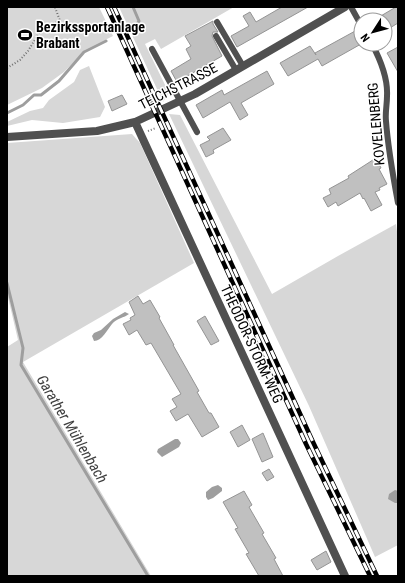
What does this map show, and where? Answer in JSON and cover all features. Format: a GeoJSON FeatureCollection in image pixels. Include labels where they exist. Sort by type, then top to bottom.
{"type":"FeatureCollection","features":[{"type":"Feature","properties":{"kind":"street","name":"TEICHSTRASSE"},"geometry":{"type":"LineString","coordinates":[[7,137],[97,131],[135,122],[180,102],[345,7]]}},
{"type":"Feature","properties":{"kind":"street","name":"THEODOR-STORM-WEG"},"geometry":{"type":"LineString","coordinates":[[135,122],[345,576]]}},
{"type":"Feature","properties":{"kind":"lane"},"geometry":{"type":"LineString","coordinates":[[217,22],[239,68]]}},
{"type":"Feature","properties":{"kind":"lane"},"geometry":{"type":"LineString","coordinates":[[216,36],[239,68]]}},
{"type":"Feature","properties":{"kind":"lane"},"geometry":{"type":"LineString","coordinates":[[152,49],[197,132]]}},
{"type":"Feature","properties":{"kind":"lane","name":"KOVELENBERG"},"geometry":{"type":"LineString","coordinates":[[377,52],[385,78],[388,95],[386,119],[391,164],[398,203]]}},
{"type":"Feature","properties":{"kind":"path"},"geometry":{"type":"LineString","coordinates":[[7,68],[20,60],[28,51],[42,28],[60,21],[55,7]]}},
{"type":"Feature","properties":{"kind":"shaded area"},"geometry":{"type":"Polygon","coordinates":[[[7,7],[99,7],[113,36],[85,50],[64,72],[42,88],[7,105],[7,7]]]}},
{"type":"Feature","properties":{"kind":"shaded area"},"geometry":{"type":"Polygon","coordinates":[[[119,7],[234,7],[161,49],[155,39],[145,44],[169,93],[163,102],[119,7]]]}},
{"type":"Feature","properties":{"kind":"shaded area"},"geometry":{"type":"Polygon","coordinates":[[[89,66],[105,107],[100,117],[63,123],[32,120],[7,126],[7,122],[30,111],[43,108],[49,100],[74,82],[80,70],[89,66]]]}},
{"type":"Feature","properties":{"kind":"shaded area"},"geometry":{"type":"Polygon","coordinates":[[[169,114],[180,115],[272,294],[396,224],[398,239],[398,545],[375,557],[309,406],[169,114]]]}},
{"type":"Feature","properties":{"kind":"shaded area"},"geometry":{"type":"Polygon","coordinates":[[[132,134],[140,143],[194,263],[23,362],[151,576],[7,576],[7,347],[18,340],[7,293],[7,143],[132,134]]]}},
{"type":"Feature","properties":{"kind":"shaded area"},"geometry":{"type":"Polygon","coordinates":[[[125,312],[129,314],[114,322],[102,337],[97,341],[94,341],[92,336],[94,333],[101,330],[113,319],[125,312]]]}},
{"type":"Feature","properties":{"kind":"shaded area"},"geometry":{"type":"Polygon","coordinates":[[[175,439],[178,439],[181,443],[179,447],[162,457],[157,452],[158,449],[175,439]]]}},
{"type":"Feature","properties":{"kind":"shaded area"},"geometry":{"type":"Polygon","coordinates":[[[218,485],[222,488],[222,491],[208,500],[206,497],[206,492],[212,487],[218,485]]]}},
{"type":"Feature","properties":{"kind":"shaded area"},"geometry":{"type":"Polygon","coordinates":[[[395,490],[398,491],[398,503],[388,499],[389,494],[395,490]]]}},
{"type":"Feature","properties":{"kind":"building"},"geometry":{"type":"Polygon","coordinates":[[[282,7],[308,7],[237,47],[231,36],[249,26],[243,16],[250,12],[256,22],[282,7]]]}},
{"type":"Feature","properties":{"kind":"building"},"geometry":{"type":"Polygon","coordinates":[[[398,7],[398,23],[393,26],[393,12],[388,12],[398,7]]]}},
{"type":"Feature","properties":{"kind":"building"},"geometry":{"type":"Polygon","coordinates":[[[213,21],[213,24],[218,32],[213,32],[212,36],[222,56],[177,82],[171,71],[191,59],[186,49],[191,46],[185,36],[213,21]]]}},
{"type":"Feature","properties":{"kind":"building"},"geometry":{"type":"Polygon","coordinates":[[[353,32],[353,49],[322,66],[318,59],[288,76],[280,63],[310,46],[316,55],[315,53],[353,32]]]}},
{"type":"Feature","properties":{"kind":"building"},"geometry":{"type":"Polygon","coordinates":[[[398,47],[398,72],[387,53],[393,52],[393,50],[398,47]]]}},
{"type":"Feature","properties":{"kind":"building"},"geometry":{"type":"Polygon","coordinates":[[[267,71],[274,84],[241,103],[248,115],[240,120],[230,102],[203,118],[196,105],[222,90],[224,95],[267,71]]]}},
{"type":"Feature","properties":{"kind":"building"},"geometry":{"type":"Polygon","coordinates":[[[122,95],[127,104],[112,111],[108,101],[122,95]]]}},
{"type":"Feature","properties":{"kind":"building"},"geometry":{"type":"Polygon","coordinates":[[[223,128],[231,140],[213,150],[214,153],[206,157],[200,145],[210,140],[207,137],[223,128]]]}},
{"type":"Feature","properties":{"kind":"building"},"geometry":{"type":"Polygon","coordinates":[[[376,158],[381,168],[379,169],[387,184],[375,192],[382,205],[371,211],[360,193],[338,206],[336,202],[328,207],[323,198],[331,194],[329,189],[349,178],[348,176],[376,158]]]}},
{"type":"Feature","properties":{"kind":"building"},"geometry":{"type":"Polygon","coordinates":[[[138,296],[143,304],[150,300],[199,391],[197,392],[219,427],[202,437],[188,414],[176,421],[170,411],[177,407],[172,399],[181,394],[151,343],[146,345],[137,330],[129,335],[123,324],[131,320],[130,318],[135,315],[129,302],[138,296]]]}},
{"type":"Feature","properties":{"kind":"building"},"geometry":{"type":"Polygon","coordinates":[[[205,316],[219,341],[211,345],[197,321],[205,316]]]}},
{"type":"Feature","properties":{"kind":"building"},"geometry":{"type":"Polygon","coordinates":[[[242,425],[250,440],[238,447],[230,432],[242,425]]]}},
{"type":"Feature","properties":{"kind":"building"},"geometry":{"type":"Polygon","coordinates":[[[263,433],[273,457],[262,462],[252,439],[263,433]]]}},
{"type":"Feature","properties":{"kind":"building"},"geometry":{"type":"Polygon","coordinates":[[[269,469],[274,477],[267,481],[262,473],[269,469]]]}},
{"type":"Feature","properties":{"kind":"building"},"geometry":{"type":"Polygon","coordinates":[[[244,491],[252,505],[249,507],[264,533],[262,534],[276,558],[274,559],[283,576],[259,576],[246,554],[249,553],[235,529],[238,528],[223,502],[244,491]]]}},
{"type":"Feature","properties":{"kind":"building"},"geometry":{"type":"Polygon","coordinates":[[[326,551],[331,562],[317,570],[311,560],[326,551]]]}},
{"type":"Feature","properties":{"kind":"waterway"},"geometry":{"type":"LineString","coordinates":[[133,7],[139,21],[136,26]]}},
{"type":"Feature","properties":{"kind":"waterway"},"geometry":{"type":"LineString","coordinates":[[7,113],[23,105],[34,95],[41,95],[59,81],[84,52],[106,41]]}},
{"type":"Feature","properties":{"kind":"waterway","name":"Garather Mühlenbach"},"geometry":{"type":"LineString","coordinates":[[7,283],[23,348],[21,365],[148,576]]}},
{"type":"Feature","properties":{"kind":"railway"},"geometry":{"type":"LineString","coordinates":[[107,7],[306,444],[370,576]]}},
{"type":"Feature","properties":{"kind":"railway"},"geometry":{"type":"LineString","coordinates":[[114,7],[313,442],[377,576]]}},
{"type":"Feature","properties":{"kind":"place","name":"Bezirkssportanlage Brabant"},"geometry":{"type":"Point","coordinates":[25,35]}}]}
